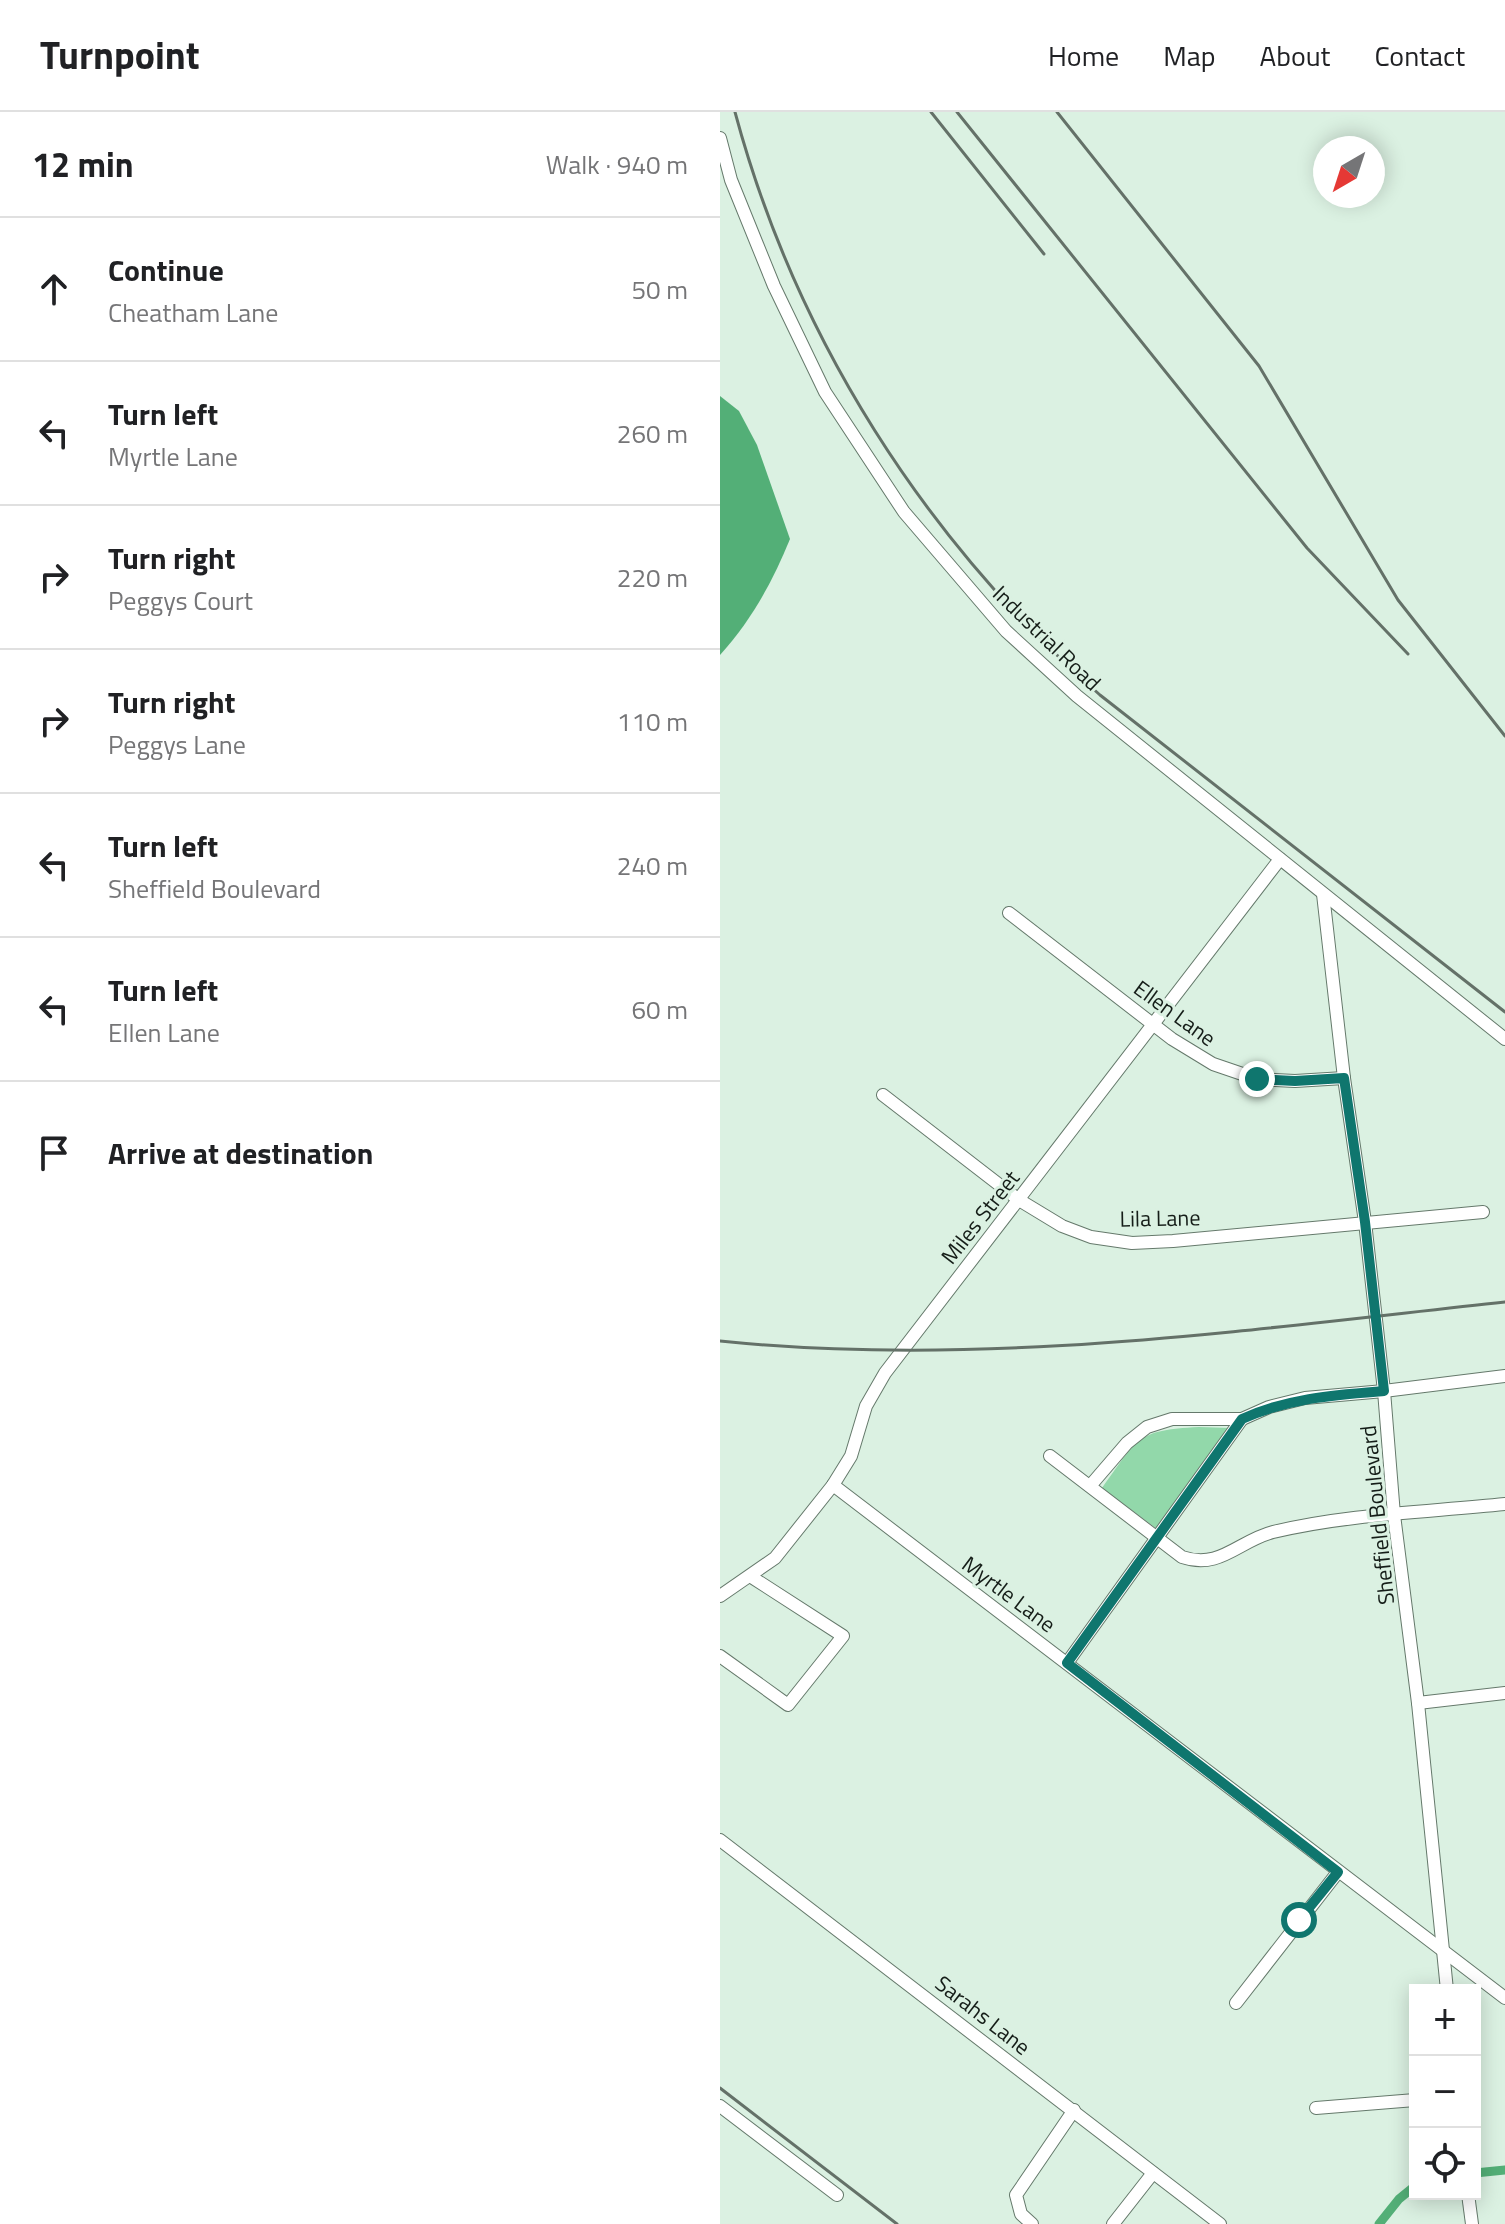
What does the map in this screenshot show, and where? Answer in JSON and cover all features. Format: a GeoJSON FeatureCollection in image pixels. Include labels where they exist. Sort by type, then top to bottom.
{"type":"FeatureCollection","features":[{"type":"Feature","properties":{"kind":"street","name":"Industrial Road"},"geometry":{"type":"LineString","coordinates":[[720,138],[731,180],[774,286],[825,392],[911,520],[1006,631],[1077,696],[1505,1039]]}},
{"type":"Feature","properties":{"kind":"street","name":"Miles Street"},"geometry":{"type":"LineString","coordinates":[[721,1594],[775,1558],[833,1485],[851,1456],[866,1406],[877,1385],[1280,859]]}},
{"type":"Feature","properties":{"kind":"street","name":"Sheffield Boulevard"},"geometry":{"type":"LineString","coordinates":[[1323,894],[1344,1078],[1365,1222],[1447,1984]]}},
{"type":"Feature","properties":{"kind":"street","name":"Ellen Lane"},"geometry":{"type":"LineString","coordinates":[[1009,913],[1172,1039],[1213,1064],[1257,1079],[1295,1081],[1344,1078]]}},
{"type":"Feature","properties":{"kind":"street","name":"Lila Lane"},"geometry":{"type":"LineString","coordinates":[[883,1095],[1039,1214],[1091,1237],[1132,1243],[1173,1241],[1483,1212]]}},
{"type":"Feature","properties":{"kind":"street"},"geometry":{"type":"LineString","coordinates":[[1090,1486],[1127,1443],[1147,1427],[1172,1419],[1242,1419],[1269,1407],[1305,1398],[1505,1376]]}},
{"type":"Feature","properties":{"kind":"street"},"geometry":{"type":"LineString","coordinates":[[1067,1663],[1242,1419]]}},
{"type":"Feature","properties":{"kind":"street"},"geometry":{"type":"LineString","coordinates":[[1050,1456],[1182,1557],[1197,1562],[1215,1560],[1250,1539],[1316,1523],[1505,1504]]}},
{"type":"Feature","properties":{"kind":"street","name":"Myrtle Lane"},"geometry":{"type":"LineString","coordinates":[[833,1485],[1505,1998]]}},
{"type":"Feature","properties":{"kind":"street"},"geometry":{"type":"LineString","coordinates":[[720,1656],[788,1705],[843,1636],[750,1576]]}},
{"type":"Feature","properties":{"kind":"street"},"geometry":{"type":"LineString","coordinates":[[1418,1703],[1505,1693]]}},
{"type":"Feature","properties":{"kind":"street","name":"Sarahs Lane"},"geometry":{"type":"LineString","coordinates":[[720,1840],[1220,2224]]}},
{"type":"Feature","properties":{"kind":"street"},"geometry":{"type":"LineString","coordinates":[[1236,2003],[1338,1872]]}},
{"type":"Feature","properties":{"kind":"street"},"geometry":{"type":"LineString","coordinates":[[1316,2108],[1409,2100]]}},
{"type":"Feature","properties":{"kind":"street"},"geometry":{"type":"LineString","coordinates":[[720,2106],[837,2195]]}},
{"type":"Feature","properties":{"kind":"street"},"geometry":{"type":"LineString","coordinates":[[1032,2224],[1021,2214],[1016,2195],[1074,2110]]}},
{"type":"Feature","properties":{"kind":"street"},"geometry":{"type":"LineString","coordinates":[[1113,2224],[1153,2173]]}},
{"type":"Feature","properties":{"kind":"street"},"geometry":{"type":"LineString","coordinates":[[1469,2200],[1472,2224]]}},
{"type":"Feature","properties":{"kind":"shaded area"},"geometry":{"type":"Polygon","coordinates":[[[720,396],[739,411],[757,445],[790,539],[760,600],[720,655],[720,396]]]}},
{"type":"Feature","properties":{"kind":"shaded area"},"geometry":{"type":"Polygon","coordinates":[[[1230,1428],[1157,1529],[1102,1488],[1140,1440],[1162,1431],[1230,1428]]]}},
{"type":"Feature","properties":{"kind":"waterway"},"geometry":{"type":"LineString","coordinates":[[1481,2172],[1505,2170]]}},
{"type":"Feature","properties":{"kind":"waterway"},"geometry":{"type":"LineString","coordinates":[[1379,2224],[1409,2191]]}},
{"type":"Feature","properties":{"kind":"railway"},"geometry":{"type":"LineString","coordinates":[[735,112],[761,196],[793,277],[831,355],[875,430],[924,502],[978,570],[1037,635],[1100,695],[1505,1012]]}},
{"type":"Feature","properties":{"kind":"railway"},"geometry":{"type":"LineString","coordinates":[[931,112],[1044,254]]}},
{"type":"Feature","properties":{"kind":"railway"},"geometry":{"type":"LineString","coordinates":[[957,112],[1307,548],[1408,654]]}},
{"type":"Feature","properties":{"kind":"railway"},"geometry":{"type":"LineString","coordinates":[[1057,112],[1259,366],[1398,600],[1505,736]]}},
{"type":"Feature","properties":{"kind":"railway"},"geometry":{"type":"LineString","coordinates":[[720,1341],[818,1348],[1015,1348],[1211,1334],[1505,1302]]}},
{"type":"Feature","properties":{"kind":"railway"},"geometry":{"type":"LineString","coordinates":[[720,2088],[897,2224]]}},
{"type":"Feature","properties":{"kind":"route"},"geometry":{"type":"LineString","coordinates":[[1257,1079],[1295,1081],[1344,1078],[1365,1222],[1384,1391],[1305,1398],[1269,1407],[1242,1419],[1067,1663],[1338,1872],[1299,1920]]}}]}
